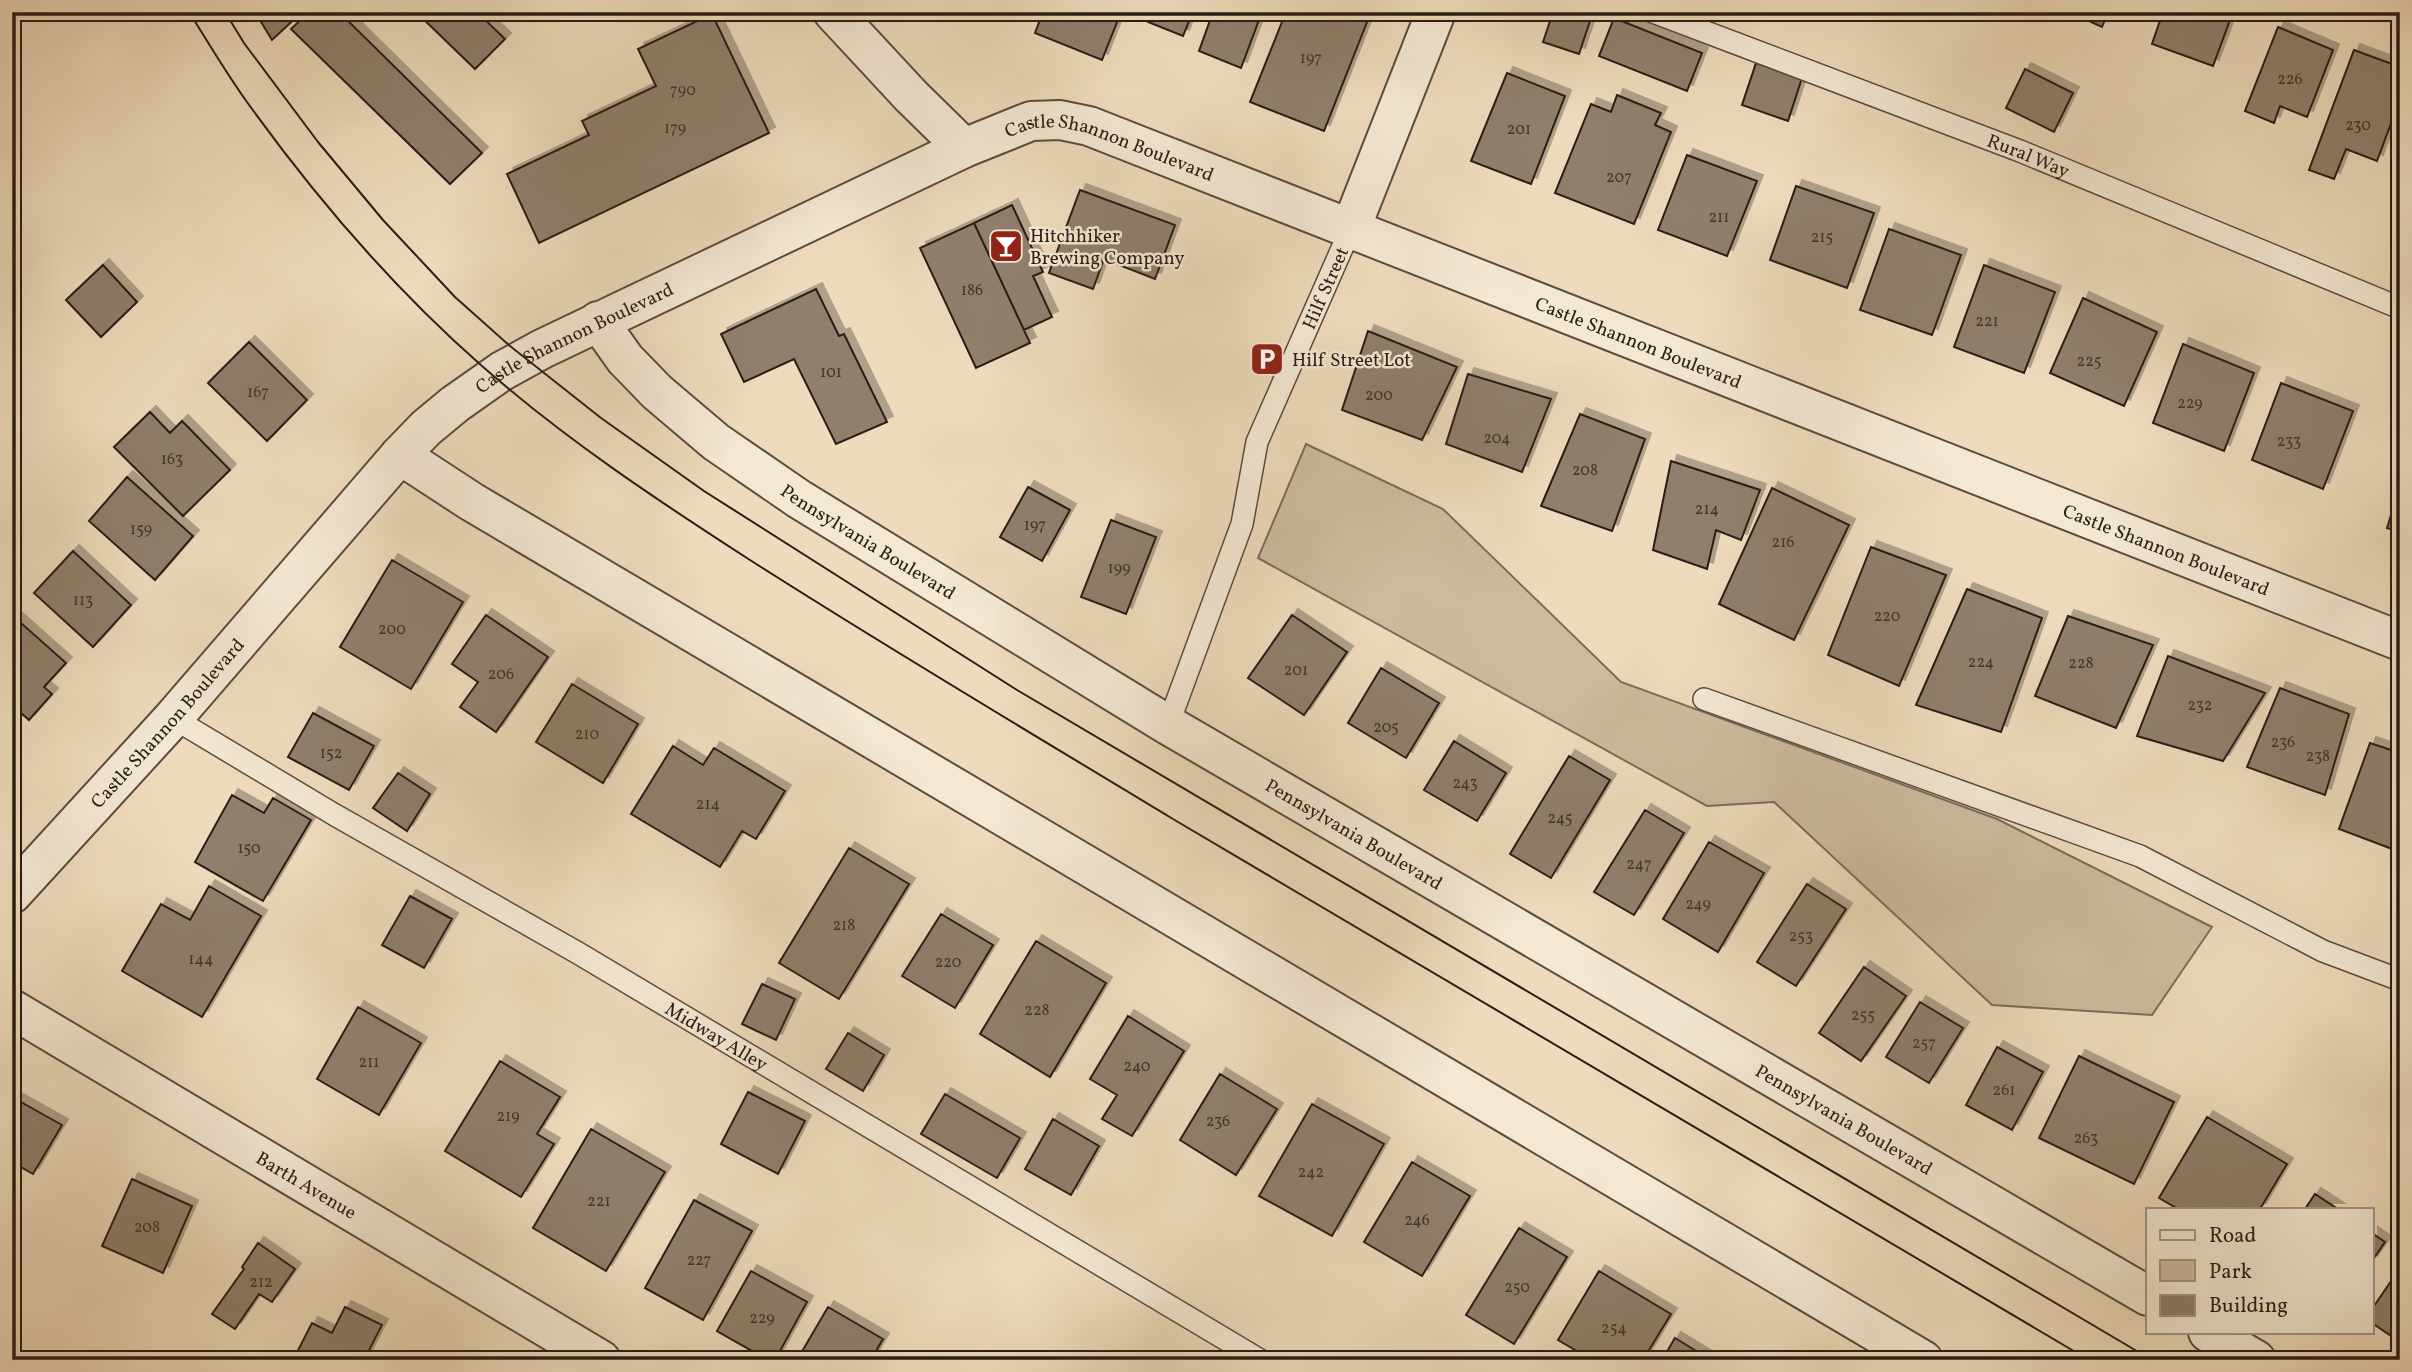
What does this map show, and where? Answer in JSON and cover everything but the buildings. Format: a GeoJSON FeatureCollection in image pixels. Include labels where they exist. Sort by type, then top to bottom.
{"type":"FeatureCollection","features":[{"type":"Feature","properties":{"kind":"street"},"geometry":{"type":"LineString","coordinates":[[833,12],[964,148]]}},
{"type":"Feature","properties":{"kind":"street","name":"Hilf Street"},"geometry":{"type":"LineString","coordinates":[[1351,228],[1436,12]]}},
{"type":"Feature","properties":{"kind":"street","name":"Castle Shannon Boulevard"},"geometry":{"type":"LineString","coordinates":[[12,894],[173,718],[400,455],[455,404],[502,371],[570,334],[964,148],[1031,121],[1060,120],[1089,126],[2400,641]]}},
{"type":"Feature","properties":{"kind":"street","name":"Pennsylvania Boulevard"},"geometry":{"type":"LineString","coordinates":[[598,321],[625,359],[657,392],[716,442],[799,499],[1168,725],[2146,1295]]}},
{"type":"Feature","properties":{"kind":"street"},"geometry":{"type":"LineString","coordinates":[[400,455],[484,510],[1923,1360]]}},
{"type":"Feature","properties":{"kind":"street","name":"Barth Avenue"},"geometry":{"type":"LineString","coordinates":[[12,1009],[601,1360]]}},
{"type":"Feature","properties":{"kind":"street"},"geometry":{"type":"LineString","coordinates":[[2211,1334],[2256,1360]]}},
{"type":"Feature","properties":{"kind":"lane","name":"Rural Way"},"geometry":{"type":"LineString","coordinates":[[1653,12],[2020,151],[2400,308]]}},
{"type":"Feature","properties":{"kind":"lane","name":"Hilf Street"},"geometry":{"type":"LineString","coordinates":[[1168,725],[1242,524],[1257,442],[1351,228]]}},
{"type":"Feature","properties":{"kind":"lane"},"geometry":{"type":"LineString","coordinates":[[1704,699],[2140,856],[2323,951],[2400,980]]}},
{"type":"Feature","properties":{"kind":"lane","name":"Midway Alley"},"geometry":{"type":"LineString","coordinates":[[173,718],[347,822],[578,953],[1259,1360]]}},
{"type":"Feature","properties":{"kind":"green space"},"geometry":{"type":"Polygon","coordinates":[[[1306,444],[1443,509],[1621,682],[1997,819],[2212,927],[2152,1015],[1992,1005],[1774,802],[1707,806],[1258,558],[1306,444]]]}},
{"type":"Feature","properties":{"kind":"tram line"},"geometry":{"type":"LineString","coordinates":[[189,12],[273,138],[328,207],[387,274],[482,366],[546,419],[612,468],[750,560],[1013,723],[2089,1360]]}},
{"type":"Feature","properties":{"kind":"tram line"},"geometry":{"type":"LineString","coordinates":[[225,12],[244,43],[318,142],[383,220],[455,297],[510,346],[601,418],[704,491],[1017,690],[2152,1360]]}},
{"type":"Feature","properties":{"kind":"place","name":"Hitchhiker Brewing Company"},"geometry":{"type":"Point","coordinates":[1006,246]}},
{"type":"Feature","properties":{"kind":"place","name":"Hilf Street Lot"},"geometry":{"type":"Point","coordinates":[1267,359]}}]}
